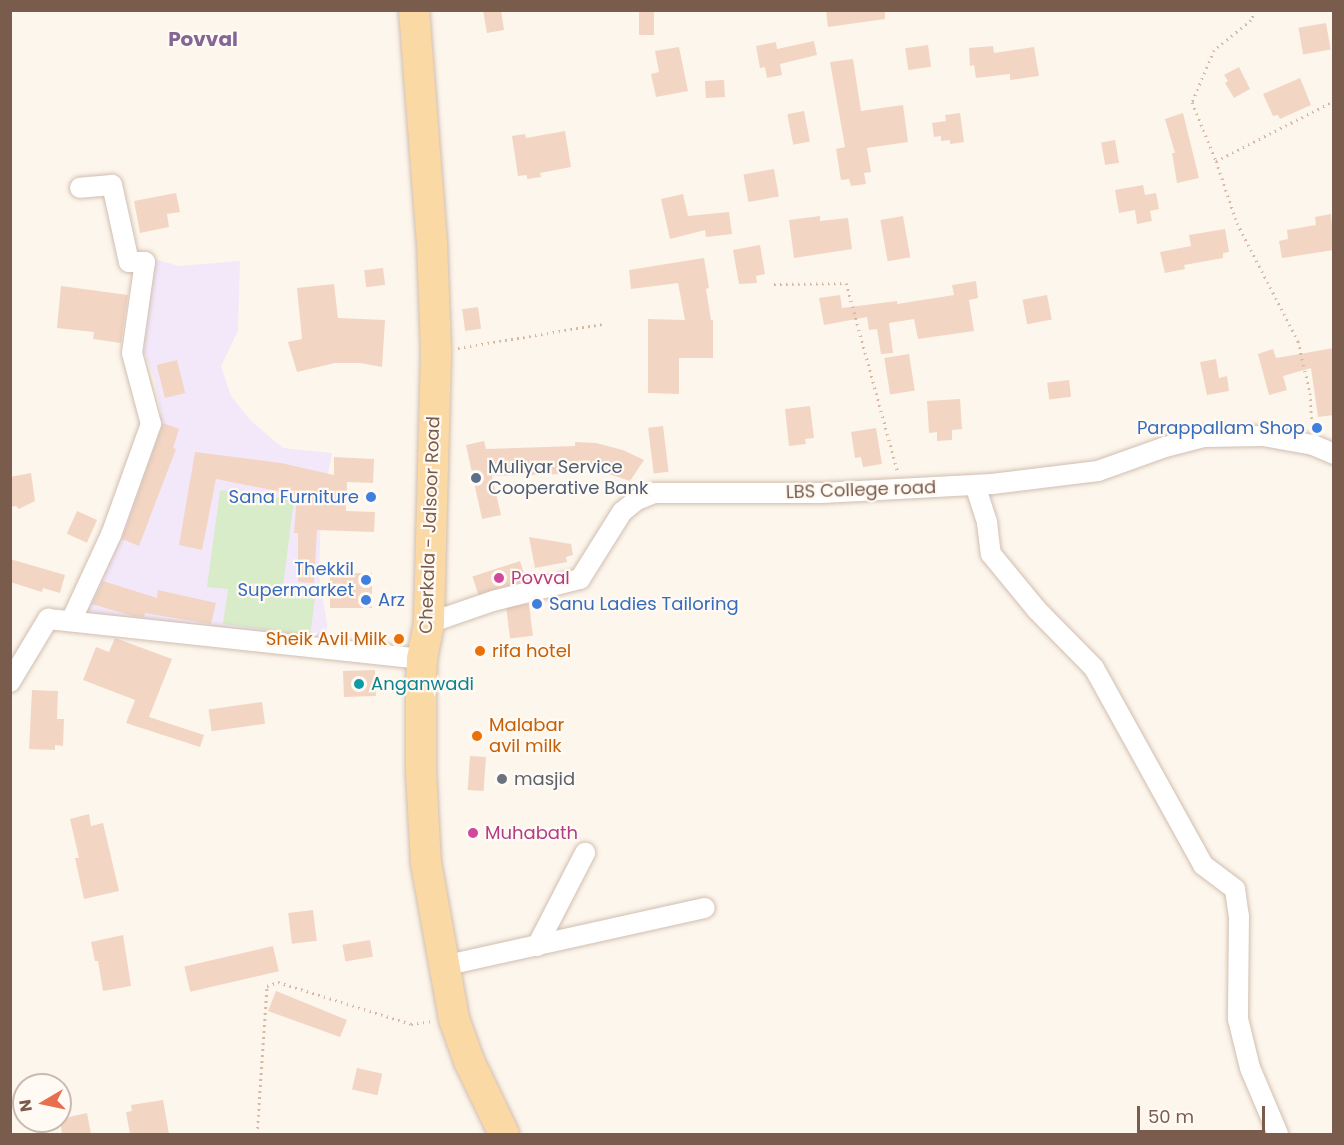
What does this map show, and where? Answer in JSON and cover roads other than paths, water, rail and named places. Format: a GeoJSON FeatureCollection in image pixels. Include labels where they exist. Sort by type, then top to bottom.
{"type":"FeatureCollection","features":[{"type":"Feature","properties":{"kind":"main road","name":"Cherkala - Jalsoor Road"},"geometry":{"type":"LineString","coordinates":[[414,10],[432,242],[436,352],[429,623],[422,659],[421,772],[426,862],[454,1019],[470,1061],[504,1134]]}},
{"type":"Feature","properties":{"kind":"street"},"geometry":{"type":"LineString","coordinates":[[71,621],[111,536],[151,424],[132,353],[145,262],[129,262],[112,184],[80,188]]}},
{"type":"Feature","properties":{"kind":"street","name":"LBS College road"},"geometry":{"type":"LineString","coordinates":[[429,623],[501,599],[580,579],[622,512],[637,500],[654,493],[822,493],[975,485],[1098,471],[1166,447],[1204,437],[1263,436],[1313,445],[1334,454]]}},
{"type":"Feature","properties":{"kind":"street"},"geometry":{"type":"LineString","coordinates":[[975,485],[987,523],[991,554],[1037,610],[1094,668],[1203,865],[1235,889],[1239,916],[1238,1019],[1250,1068],[1278,1134]]}},
{"type":"Feature","properties":{"kind":"street"},"geometry":{"type":"LineString","coordinates":[[10,682],[48,619],[422,659]]}},
{"type":"Feature","properties":{"kind":"street"},"geometry":{"type":"LineString","coordinates":[[537,946],[585,853]]}},
{"type":"Feature","properties":{"kind":"street"},"geometry":{"type":"LineString","coordinates":[[443,966],[705,908]]}},
{"type":"Feature","properties":{"kind":"place","name":"Parappallam Shop"},"geometry":{"type":"Point","coordinates":[1317,428]}},
{"type":"Feature","properties":{"kind":"place","name":"Muliyar Service Cooperative Bank"},"geometry":{"type":"Point","coordinates":[476,478]}},
{"type":"Feature","properties":{"kind":"place","name":"Sana Furniture"},"geometry":{"type":"Point","coordinates":[371,497]}},
{"type":"Feature","properties":{"kind":"place","name":"Povval"},"geometry":{"type":"Point","coordinates":[499,578]}},
{"type":"Feature","properties":{"kind":"place","name":"Thekkil Supermarket"},"geometry":{"type":"Point","coordinates":[366,580]}},
{"type":"Feature","properties":{"kind":"place","name":"Arz"},"geometry":{"type":"Point","coordinates":[366,600]}},
{"type":"Feature","properties":{"kind":"place","name":"Sanu Ladies Tailoring"},"geometry":{"type":"Point","coordinates":[537,604]}},
{"type":"Feature","properties":{"kind":"place","name":"Sheik Avil Milk"},"geometry":{"type":"Point","coordinates":[399,639]}},
{"type":"Feature","properties":{"kind":"place","name":"rifa hotel"},"geometry":{"type":"Point","coordinates":[480,651]}},
{"type":"Feature","properties":{"kind":"place","name":"Anganwadi"},"geometry":{"type":"Point","coordinates":[359,684]}},
{"type":"Feature","properties":{"kind":"place","name":"Malabar avil milk"},"geometry":{"type":"Point","coordinates":[477,736]}},
{"type":"Feature","properties":{"kind":"place","name":"masjid"},"geometry":{"type":"Point","coordinates":[502,779]}},
{"type":"Feature","properties":{"kind":"place","name":"Muhabath"},"geometry":{"type":"Point","coordinates":[473,833]}},
{"type":"Feature","properties":{"kind":"district","name":"Povval"},"geometry":{"type":"Point","coordinates":[203,39]}}]}
